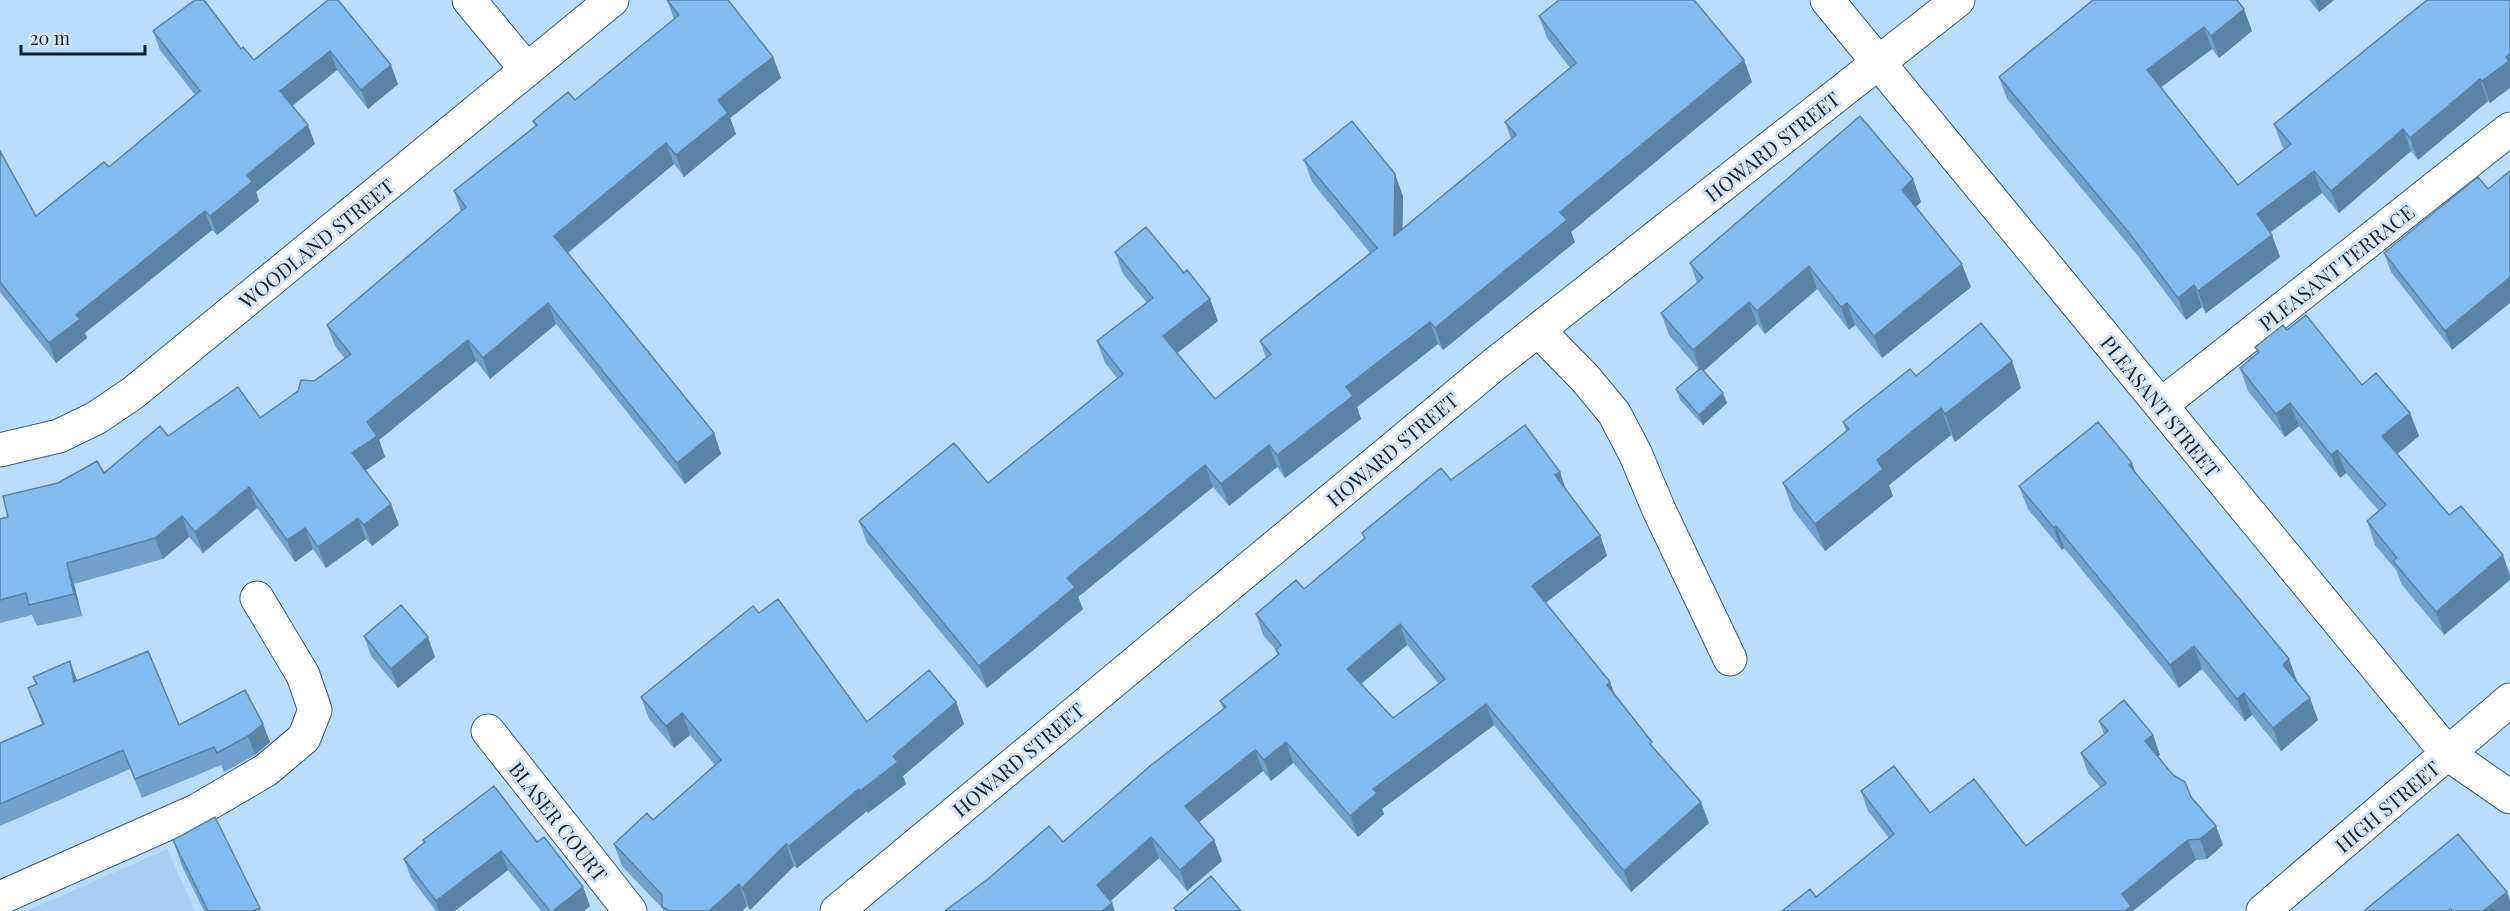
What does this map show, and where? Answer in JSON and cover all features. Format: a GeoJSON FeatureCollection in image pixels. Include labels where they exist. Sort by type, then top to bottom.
{"type":"FeatureCollection","features":[{"type":"Feature","properties":{"kind":"street"},"geometry":{"type":"LineString","coordinates":[[469,0],[527,69]]}},
{"type":"Feature","properties":{"kind":"street","name":"WOODLAND STREET"},"geometry":{"type":"LineString","coordinates":[[0,450],[59,436],[96,418],[133,393],[612,0]]}},
{"type":"Feature","properties":{"kind":"street","name":"PLEASANT STREET"},"geometry":{"type":"LineString","coordinates":[[1827,0],[2448,754],[2510,797]]}},
{"type":"Feature","properties":{"kind":"street","name":"HOWARD STREET"},"geometry":{"type":"LineString","coordinates":[[837,911],[1538,330],[1958,0]]}},
{"type":"Feature","properties":{"kind":"street","name":"PLEASANT TERRACE"},"geometry":{"type":"LineString","coordinates":[[2161,405],[2510,129]]}},
{"type":"Feature","properties":{"kind":"street"},"geometry":{"type":"LineString","coordinates":[[1538,330],[1584,377],[1614,413],[1635,453],[1659,510],[1730,659]]}},
{"type":"Feature","properties":{"kind":"street"},"geometry":{"type":"LineString","coordinates":[[0,898],[196,812],[266,770],[304,738],[315,710],[303,675],[257,598]]}},
{"type":"Feature","properties":{"kind":"street","name":"HIGH STREET"},"geometry":{"type":"LineString","coordinates":[[2263,911],[2510,700]]}},
{"type":"Feature","properties":{"kind":"street","name":"BLASER COURT"},"geometry":{"type":"LineString","coordinates":[[488,731],[630,911]]}},
{"type":"Feature","properties":{"kind":"shaded area"},"geometry":{"type":"Polygon","coordinates":[[[167,849],[195,911],[27,911],[167,849]]]}},
{"type":"Feature","properties":{"kind":"building"},"geometry":{"type":"Polygon","coordinates":[[[195,0],[204,0],[241,49],[243,47],[254,60],[328,0],[338,0],[391,65],[361,90],[330,51],[280,91],[308,125],[247,175],[252,182],[210,216],[205,211],[76,315],[80,319],[49,343],[0,282],[0,151],[36,216],[104,162],[109,167],[200,91],[153,31],[195,0]]]}},
{"type":"Feature","properties":{"kind":"building"},"geometry":{"type":"Polygon","coordinates":[[[667,0],[728,0],[773,57],[718,100],[728,113],[676,155],[666,143],[554,236],[714,433],[677,463],[548,303],[483,358],[468,340],[367,422],[377,436],[352,453],[391,504],[364,525],[358,518],[318,547],[305,528],[287,540],[249,487],[195,532],[182,516],[155,538],[67,563],[74,594],[29,605],[26,593],[0,600],[0,519],[8,517],[3,496],[58,483],[97,461],[104,473],[160,426],[168,436],[238,387],[260,418],[298,391],[301,380],[314,381],[351,354],[327,325],[466,207],[454,191],[537,125],[533,121],[568,92],[575,100],[679,15],[667,0]]]}},
{"type":"Feature","properties":{"kind":"building"},"geometry":{"type":"Polygon","coordinates":[[[1559,0],[1694,0],[1744,60],[1560,212],[1567,220],[1435,328],[1430,322],[1346,387],[1353,396],[1277,455],[1269,445],[1221,484],[1205,465],[1067,578],[1075,587],[979,666],[859,521],[954,443],[988,483],[1123,374],[1097,341],[1153,298],[1115,252],[1146,227],[1184,273],[1187,270],[1210,299],[1163,336],[1215,399],[1271,354],[1260,341],[1377,248],[1304,160],[1352,121],[1395,174],[1394,236],[1516,135],[1505,122],[1576,63],[1539,16],[1559,0]]]}},
{"type":"Feature","properties":{"kind":"building"},"geometry":{"type":"Polygon","coordinates":[[[2093,0],[2237,0],[2244,9],[2211,36],[2204,27],[2147,70],[2238,185],[2291,144],[2274,124],[2427,0],[2510,0],[2510,53],[2506,57],[2509,61],[2482,81],[2480,79],[2410,138],[2403,129],[2331,191],[2314,171],[2257,214],[2272,235],[2198,291],[2194,285],[2178,298],[2130,234],[1999,77],[2093,0]]]}},
{"type":"Feature","properties":{"kind":"building"},"geometry":{"type":"Polygon","coordinates":[[[1860,116],[1913,179],[1902,190],[1962,264],[1874,336],[1847,303],[1841,307],[1809,266],[1757,311],[1749,302],[1693,350],[1661,313],[1703,278],[1690,263],[1860,116]]]}},
{"type":"Feature","properties":{"kind":"building"},"geometry":{"type":"Polygon","coordinates":[[[2510,171],[2510,277],[2445,331],[2384,253],[2478,177],[2488,189],[2510,171]]]}},
{"type":"Feature","properties":{"kind":"building"},"geometry":{"type":"Polygon","coordinates":[[[2306,315],[2362,385],[2376,373],[2410,413],[2382,436],[2449,515],[2461,506],[2503,555],[2436,612],[2393,561],[2397,558],[2367,521],[2386,505],[2337,450],[2331,455],[2290,403],[2276,414],[2240,368],[2259,352],[2255,347],[2283,325],[2287,330],[2306,315]]]}},
{"type":"Feature","properties":{"kind":"building"},"geometry":{"type":"Polygon","coordinates":[[[1981,323],[2012,361],[1945,414],[1941,408],[1877,460],[1883,469],[1815,524],[1783,483],[1849,429],[1843,422],[1910,369],[1916,376],[1981,323]]]}},
{"type":"Feature","properties":{"kind":"building"},"geometry":{"type":"Polygon","coordinates":[[[1701,368],[1723,393],[1699,415],[1676,389],[1701,368]]]}},
{"type":"Feature","properties":{"kind":"building"},"geometry":{"type":"Polygon","coordinates":[[[2098,422],[2132,463],[2129,465],[2289,659],[2283,665],[2310,698],[2273,728],[2244,693],[2237,699],[2194,646],[2170,665],[2056,526],[2053,527],[2019,486],[2098,422]]]}},
{"type":"Feature","properties":{"kind":"building"},"geometry":{"type":"Polygon","coordinates":[[[1525,425],[1560,472],[1555,475],[1600,535],[1532,586],[1610,682],[1607,685],[1652,742],[1650,744],[1701,802],[1624,871],[1486,704],[1373,789],[1377,793],[1350,816],[1286,742],[1264,760],[1255,750],[1185,806],[1214,840],[1180,870],[1151,837],[1097,885],[1112,903],[1102,911],[945,911],[988,879],[1049,826],[1063,842],[1150,766],[1226,707],[1220,701],[1279,654],[1276,650],[1281,645],[1256,614],[1296,580],[1304,589],[1365,538],[1362,533],[1441,468],[1451,480],[1525,425]],[[1400,624],[1347,669],[1393,718],[1445,679],[1400,624]]]}},
{"type":"Feature","properties":{"kind":"building"},"geometry":{"type":"Polygon","coordinates":[[[778,599],[867,722],[929,670],[956,702],[893,756],[898,762],[860,791],[859,789],[789,846],[786,844],[742,888],[739,884],[709,911],[670,911],[662,907],[662,895],[614,844],[647,813],[653,820],[721,760],[682,713],[666,726],[641,697],[753,606],[759,613],[778,599]]]}},
{"type":"Feature","properties":{"kind":"building"},"geometry":{"type":"Polygon","coordinates":[[[401,605],[428,637],[391,669],[364,636],[401,605]]]}},
{"type":"Feature","properties":{"kind":"building"},"geometry":{"type":"Polygon","coordinates":[[[148,651],[179,725],[245,690],[263,724],[248,736],[217,753],[214,747],[135,779],[123,750],[0,804],[0,743],[44,724],[28,688],[37,684],[33,677],[70,661],[74,682],[148,651]]]}},
{"type":"Feature","properties":{"kind":"building"},"geometry":{"type":"Polygon","coordinates":[[[2124,700],[2153,735],[2145,741],[2173,775],[2185,782],[2191,797],[2216,826],[2200,839],[2188,840],[2122,894],[2131,906],[2125,911],[1782,911],[1810,889],[1816,897],[1894,834],[1861,791],[1894,766],[1930,813],[1974,779],[2026,846],[2106,783],[2081,753],[2108,731],[2099,721],[2124,700]]]}},
{"type":"Feature","properties":{"kind":"building"},"geometry":{"type":"Polygon","coordinates":[[[494,786],[537,842],[544,837],[583,887],[553,911],[550,911],[501,851],[436,901],[404,859],[425,842],[423,840],[494,786]]]}},
{"type":"Feature","properties":{"kind":"building"},"geometry":{"type":"Polygon","coordinates":[[[215,817],[260,908],[253,911],[208,911],[173,840],[215,817]]]}},
{"type":"Feature","properties":{"kind":"building"},"geometry":{"type":"Polygon","coordinates":[[[2458,834],[2507,892],[2483,911],[2452,911],[2451,909],[2448,911],[2364,911],[2458,834]]]}},
{"type":"Feature","properties":{"kind":"building"},"geometry":{"type":"Polygon","coordinates":[[[1211,876],[1241,911],[1176,911],[1174,908],[1211,876]]]}}]}
